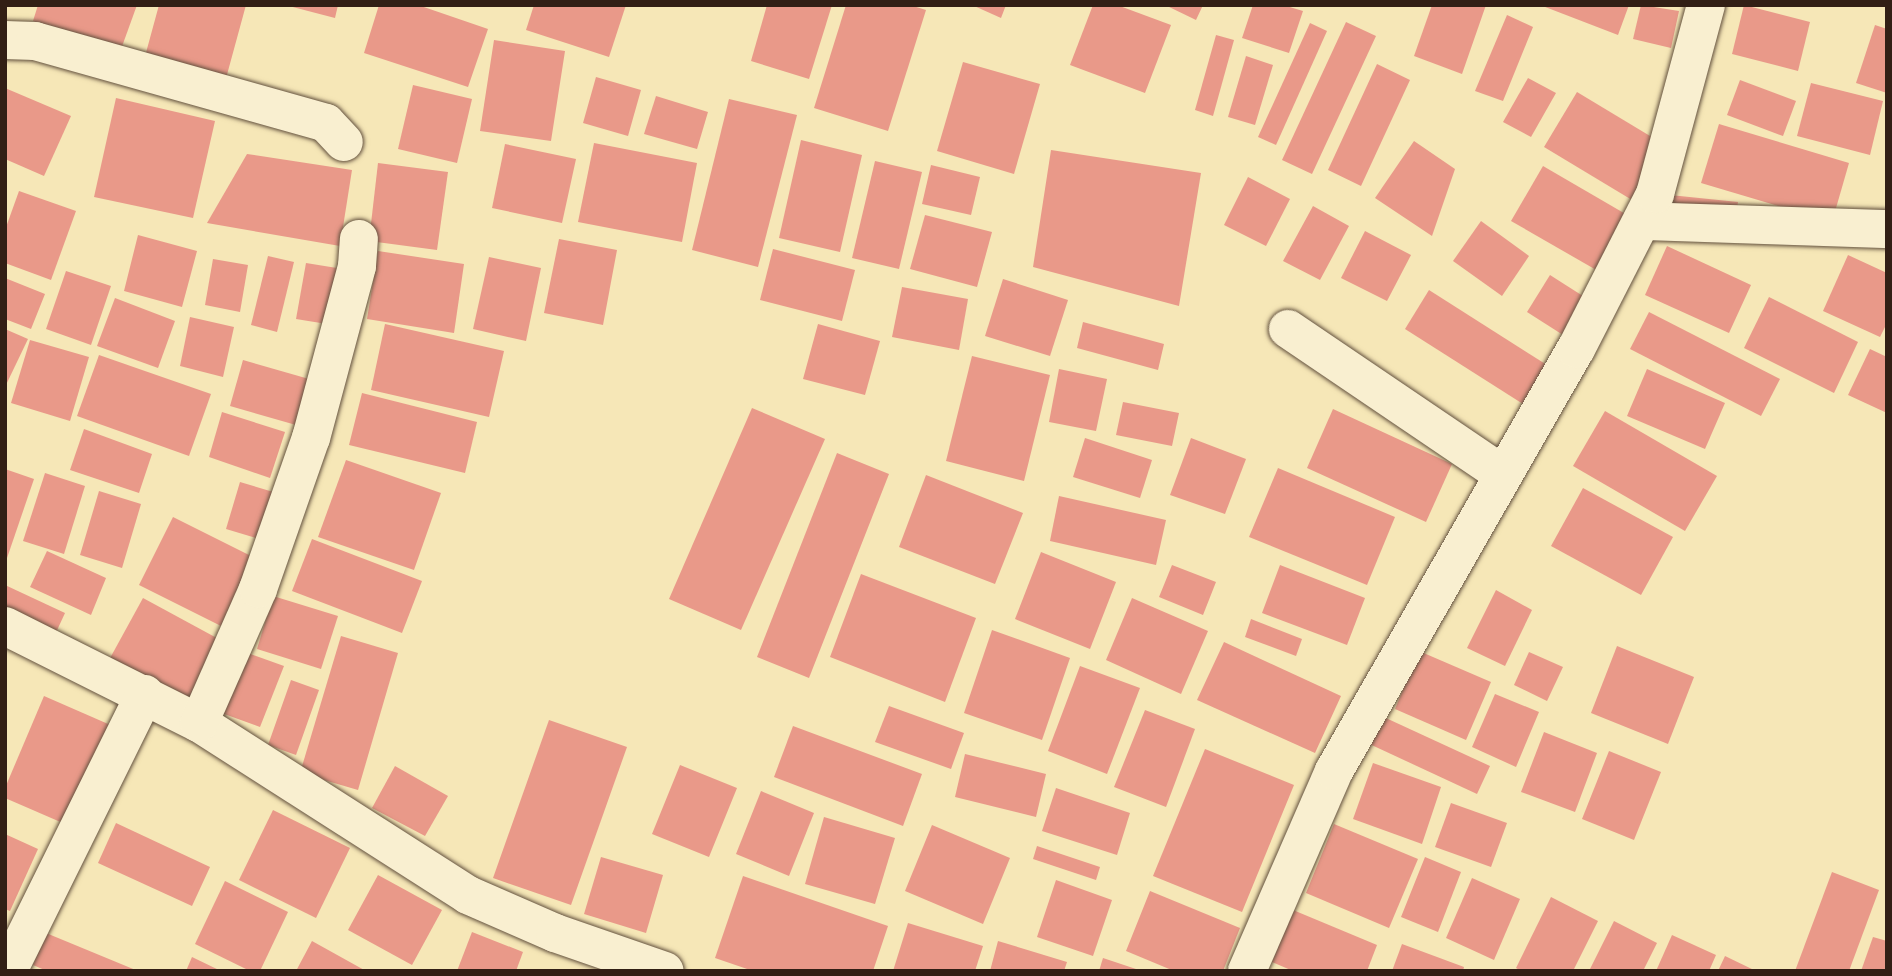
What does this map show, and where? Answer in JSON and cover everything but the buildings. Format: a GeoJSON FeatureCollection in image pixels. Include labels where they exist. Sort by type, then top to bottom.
{"type":"FeatureCollection","features":[{"type":"Feature","properties":{"kind":"street"},"geometry":{"type":"LineString","coordinates":[[1247,971],[1334,771],[1576,349],[1655,194],[1706,5]]}},
{"type":"Feature","properties":{"kind":"street"},"geometry":{"type":"LineString","coordinates":[[5,40],[35,41],[326,123],[344,142]]}},
{"type":"Feature","properties":{"kind":"street"},"geometry":{"type":"LineString","coordinates":[[1642,221],[1887,229]]}},
{"type":"Feature","properties":{"kind":"street"},"geometry":{"type":"LineString","coordinates":[[199,723],[258,589],[312,438],[357,266],[359,239]]}},
{"type":"Feature","properties":{"kind":"street"},"geometry":{"type":"LineString","coordinates":[[1288,329],[1502,474]]}},
{"type":"Feature","properties":{"kind":"street"},"geometry":{"type":"LineString","coordinates":[[5,626],[199,723],[468,895],[555,933],[665,971]]}},
{"type":"Feature","properties":{"kind":"street"},"geometry":{"type":"LineString","coordinates":[[8,971],[145,694]]}}]}
